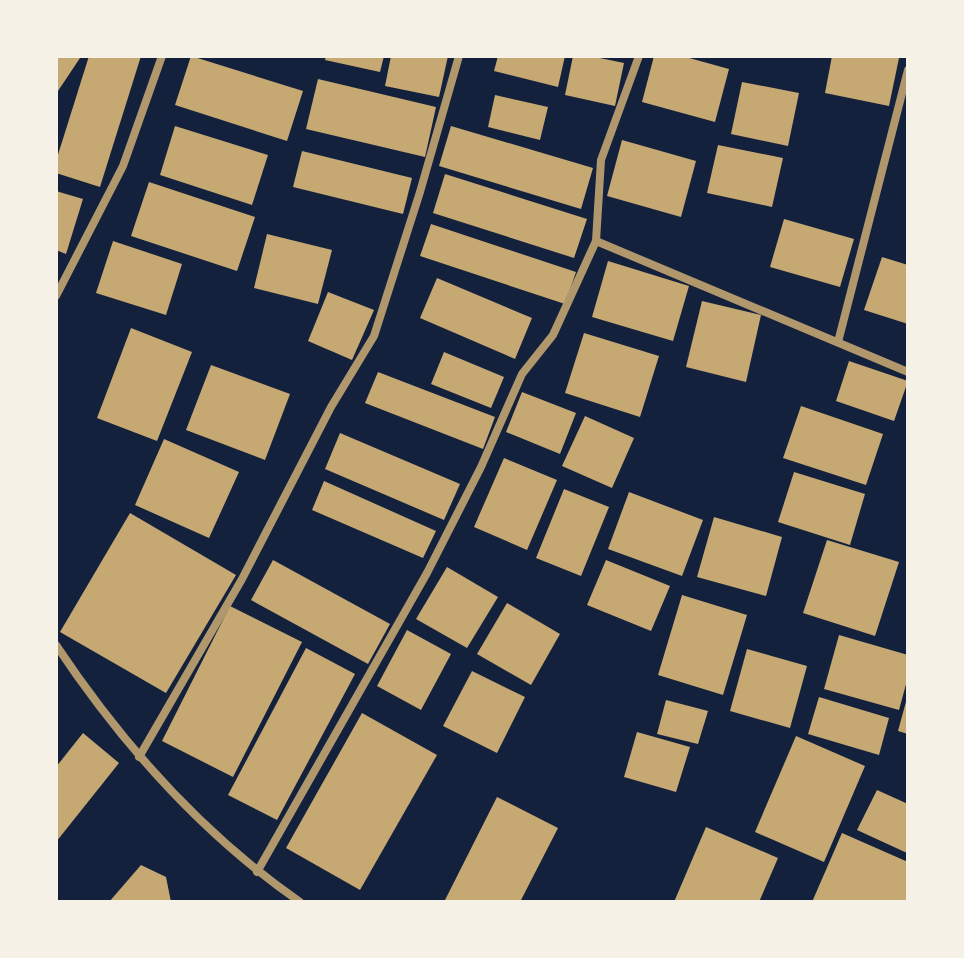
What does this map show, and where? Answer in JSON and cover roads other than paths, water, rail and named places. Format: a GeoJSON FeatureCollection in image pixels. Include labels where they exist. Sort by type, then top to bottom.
{"type":"FeatureCollection","features":[{"type":"Feature","properties":{"kind":"street"},"geometry":{"type":"LineString","coordinates":[[56,296],[123,166],[162,56]]}},
{"type":"Feature","properties":{"kind":"street"},"geometry":{"type":"LineString","coordinates":[[139,757],[242,579],[331,407],[374,336],[459,56]]}},
{"type":"Feature","properties":{"kind":"street"},"geometry":{"type":"LineString","coordinates":[[257,872],[427,573],[481,467],[522,374],[553,335],[596,241],[601,160],[639,56]]}},
{"type":"Feature","properties":{"kind":"street"},"geometry":{"type":"LineString","coordinates":[[838,342],[908,70]]}},
{"type":"Feature","properties":{"kind":"street"},"geometry":{"type":"LineString","coordinates":[[596,241],[908,372]]}},
{"type":"Feature","properties":{"kind":"street"},"geometry":{"type":"LineString","coordinates":[[56,645],[139,757],[211,831],[257,872],[300,902]]}}]}
